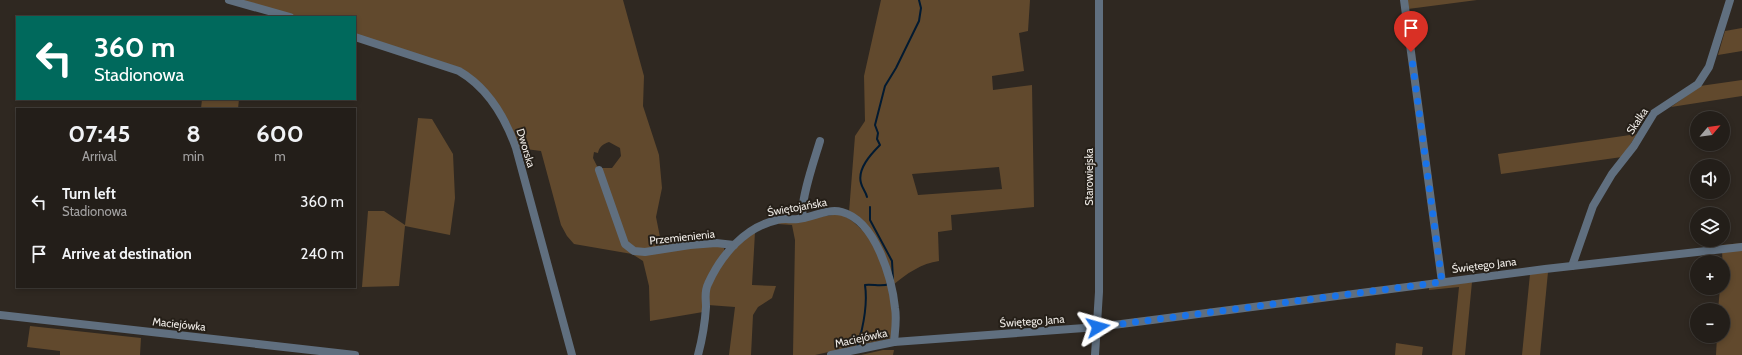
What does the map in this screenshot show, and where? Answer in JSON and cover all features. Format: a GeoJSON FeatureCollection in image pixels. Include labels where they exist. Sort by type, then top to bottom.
{"type":"FeatureCollection","features":[{"type":"Feature","properties":{"kind":"street"},"geometry":{"type":"LineString","coordinates":[[229,0],[286,16]]}},
{"type":"Feature","properties":{"kind":"street","name":"Starowiejska"},"geometry":{"type":"LineString","coordinates":[[1095,355],[1098,327],[1100,89],[1099,0]]}},
{"type":"Feature","properties":{"kind":"street"},"geometry":{"type":"LineString","coordinates":[[1404,0],[1442,282]]}},
{"type":"Feature","properties":{"kind":"street","name":"Skałka"},"geometry":{"type":"LineString","coordinates":[[1572,266],[1593,206],[1612,174],[1634,146],[1654,113],[1698,84],[1709,67],[1730,0]]}},
{"type":"Feature","properties":{"kind":"street","name":"Dworska"},"geometry":{"type":"LineString","coordinates":[[356,37],[459,70],[468,76],[496,105],[508,127],[516,148],[572,355]]}},
{"type":"Feature","properties":{"kind":"street"},"geometry":{"type":"LineString","coordinates":[[803,218],[803,201],[820,141]]}},
{"type":"Feature","properties":{"kind":"street","name":"Przemienienia"},"geometry":{"type":"LineString","coordinates":[[598,170],[625,244],[634,251],[644,252],[690,245],[716,243],[734,245]]}},
{"type":"Feature","properties":{"kind":"street","name":"Świętojańska"},"geometry":{"type":"LineString","coordinates":[[698,355],[704,324],[705,294],[708,284],[734,245],[748,233],[766,224],[778,220],[803,218],[826,212],[842,212],[854,218],[866,230],[877,246],[891,283],[896,310],[894,342]]}},
{"type":"Feature","properties":{"kind":"street","name":"Świętego Jana"},"geometry":{"type":"LineString","coordinates":[[894,342],[1098,327],[1442,282],[1742,246]]}},
{"type":"Feature","properties":{"kind":"street","name":"Maciejówka"},"geometry":{"type":"LineString","coordinates":[[0,315],[355,355]]}},
{"type":"Feature","properties":{"kind":"street","name":"Maciejówka"},"geometry":{"type":"LineString","coordinates":[[831,355],[894,342]]}},
{"type":"Feature","properties":{"kind":"shaded area"},"geometry":{"type":"Polygon","coordinates":[[[236,0],[623,0],[644,76],[643,106],[659,155],[662,188],[656,217],[661,242],[702,241],[717,244],[724,248],[724,253],[709,278],[703,312],[650,321],[649,286],[643,261],[632,254],[574,244],[567,236],[561,225],[541,151],[518,148],[509,123],[463,69],[356,36],[356,16],[289,16],[236,0]],[[609,142],[599,149],[598,153],[594,152],[593,158],[599,170],[601,168],[612,168],[621,156],[620,148],[609,142]]]}},
{"type":"Feature","properties":{"kind":"shaded area"},"geometry":{"type":"Polygon","coordinates":[[[881,0],[1030,0],[1028,31],[1019,33],[1024,71],[992,76],[993,90],[1032,85],[1034,207],[951,215],[952,230],[938,232],[939,261],[926,264],[914,270],[893,285],[890,269],[849,212],[855,136],[865,121],[864,76],[881,0]],[[999,167],[912,174],[918,195],[1002,189],[999,167]]]}},
{"type":"Feature","properties":{"kind":"shaded area"},"geometry":{"type":"Polygon","coordinates":[[[1406,0],[1477,0],[1408,9],[1406,0]]]}},
{"type":"Feature","properties":{"kind":"shaded area"},"geometry":{"type":"Polygon","coordinates":[[[1742,28],[1742,51],[1718,55],[1725,31],[1742,28]]]}},
{"type":"Feature","properties":{"kind":"shaded area"},"geometry":{"type":"Polygon","coordinates":[[[1742,80],[1742,96],[1671,107],[1700,86],[1742,80]]]}},
{"type":"Feature","properties":{"kind":"shaded area"},"geometry":{"type":"Polygon","coordinates":[[[202,100],[239,100],[238,108],[201,108],[202,100]]]}},
{"type":"Feature","properties":{"kind":"shaded area"},"geometry":{"type":"Polygon","coordinates":[[[418,118],[432,119],[453,154],[455,198],[450,235],[405,226],[399,286],[362,287],[368,211],[384,211],[405,225],[418,118]]]}},
{"type":"Feature","properties":{"kind":"shaded area"},"geometry":{"type":"Polygon","coordinates":[[[1637,134],[1622,157],[1501,174],[1498,154],[1637,134]]]}},
{"type":"Feature","properties":{"kind":"shaded area"},"geometry":{"type":"Polygon","coordinates":[[[841,214],[863,231],[878,254],[884,267],[893,308],[892,338],[815,355],[793,355],[795,240],[792,225],[778,224],[778,222],[841,214]]]}},
{"type":"Feature","properties":{"kind":"shaded area"},"geometry":{"type":"Polygon","coordinates":[[[755,232],[752,285],[776,286],[772,298],[758,307],[753,315],[751,355],[729,355],[735,307],[708,305],[709,287],[733,249],[755,232]]]}},
{"type":"Feature","properties":{"kind":"shaded area"},"geometry":{"type":"Polygon","coordinates":[[[1742,243],[1742,355],[1716,355],[1717,343],[1730,343],[1730,303],[1719,303],[1719,295],[1730,295],[1730,255],[1722,255],[1722,247],[1730,247],[1730,244],[1742,243]]]}},
{"type":"Feature","properties":{"kind":"shaded area"},"geometry":{"type":"Polygon","coordinates":[[[1548,272],[1540,355],[1522,355],[1530,274],[1548,272]]]}},
{"type":"Feature","properties":{"kind":"shaded area"},"geometry":{"type":"Polygon","coordinates":[[[1472,282],[1465,355],[1452,355],[1459,287],[1429,290],[1429,287],[1472,282]]]}},
{"type":"Feature","properties":{"kind":"shaded area"},"geometry":{"type":"Polygon","coordinates":[[[30,326],[141,338],[140,355],[60,355],[60,351],[27,347],[30,326]]]}},
{"type":"Feature","properties":{"kind":"shaded area"},"geometry":{"type":"Polygon","coordinates":[[[1396,343],[1423,347],[1422,355],[1395,355],[1396,343]]]}},
{"type":"Feature","properties":{"kind":"shaded area"},"geometry":{"type":"Polygon","coordinates":[[[883,350],[894,350],[893,355],[861,355],[883,350]]]}},
{"type":"Feature","properties":{"kind":"waterway"},"geometry":{"type":"LineString","coordinates":[[867,197],[861,183],[861,172],[866,162],[880,145],[877,139],[878,133],[875,125],[885,86],[896,68],[919,21],[921,8],[919,0]]}},
{"type":"Feature","properties":{"kind":"waterway"},"geometry":{"type":"LineString","coordinates":[[870,207],[870,220],[892,261],[893,280]]}},
{"type":"Feature","properties":{"kind":"waterway"},"geometry":{"type":"LineString","coordinates":[[857,348],[864,316],[866,300],[865,285],[889,284]]}},
{"type":"Feature","properties":{"kind":"route"},"geometry":{"type":"LineString","coordinates":[[1098,327],[1442,282],[1411,52]]}}]}
